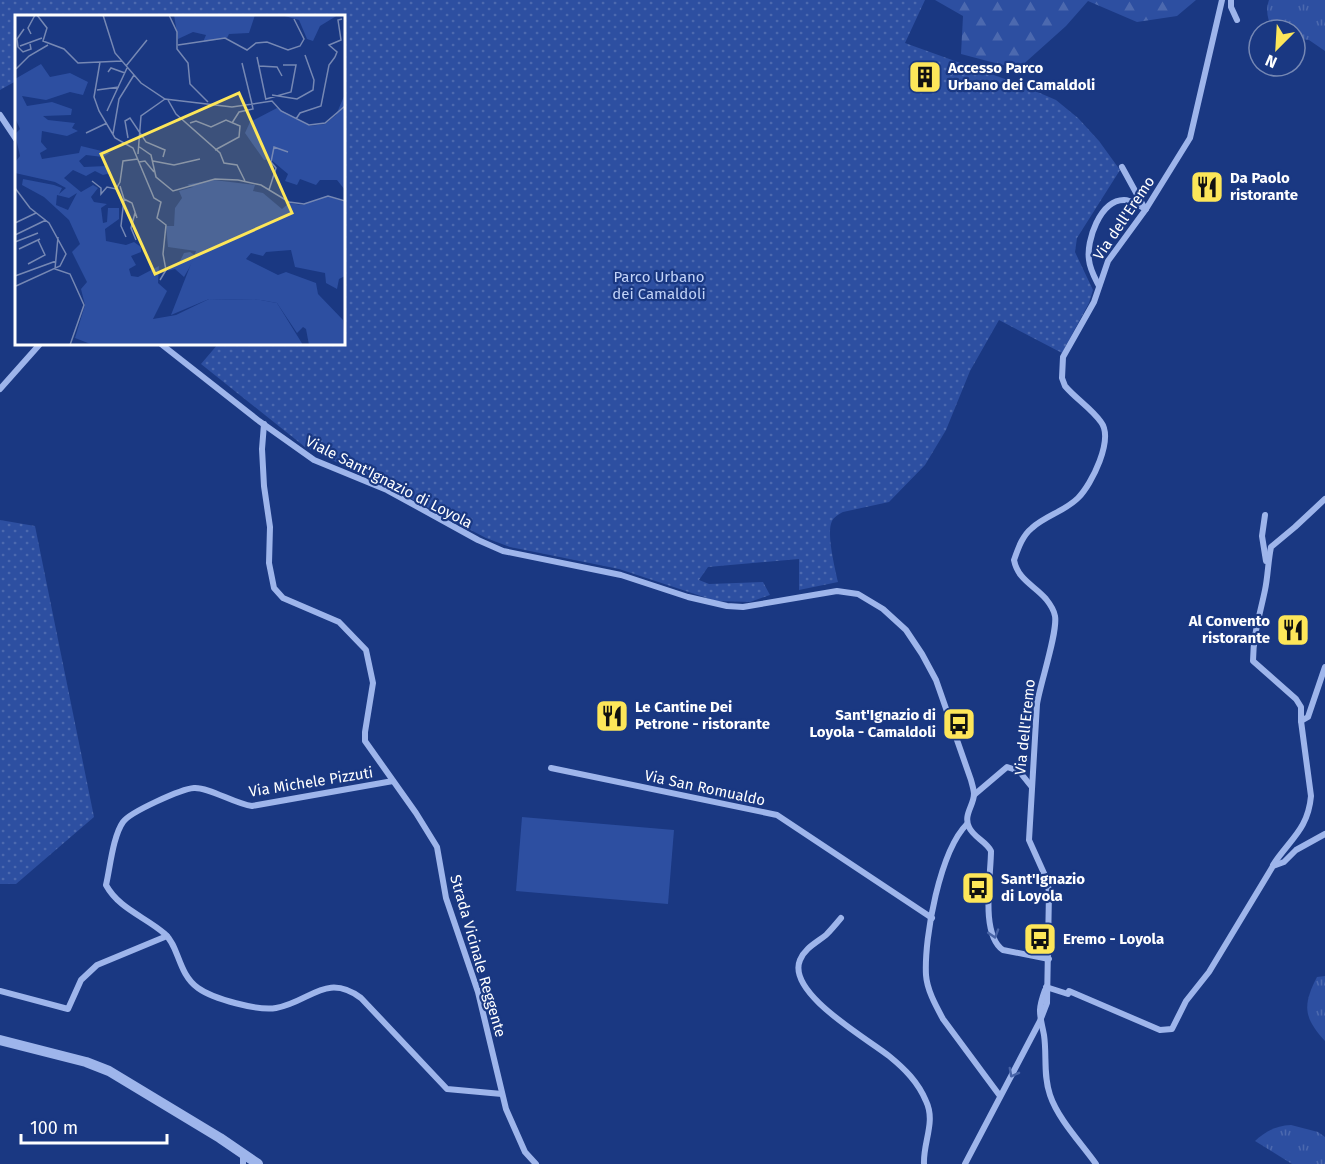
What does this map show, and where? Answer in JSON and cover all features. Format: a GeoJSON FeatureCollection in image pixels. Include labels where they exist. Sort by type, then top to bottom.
{"type":"FeatureCollection","features":[{"type":"Feature","properties":{"kind":"street","name":"Via dell'Eremo"},"geometry":{"type":"LineString","coordinates":[[1040,1021],[1047,1003],[1049,892],[1047,880],[1029,840],[1031,786],[1037,704],[1055,617],[1044,597],[1020,577],[1014,560],[1021,542],[1031,529],[1078,498],[1089,483],[1105,444],[1106,432],[1102,423],[1065,386],[1062,366],[1064,357],[1084,323],[1112,254],[1146,209],[1190,138],[1222,0]]}},
{"type":"Feature","properties":{"kind":"street"},"geometry":{"type":"LineString","coordinates":[[1231,0],[1230,7],[1237,20]]}},
{"type":"Feature","properties":{"kind":"street"},"geometry":{"type":"LineString","coordinates":[[0,115],[15,138]]}},
{"type":"Feature","properties":{"kind":"street"},"geometry":{"type":"LineString","coordinates":[[1122,167],[1146,209]]}},
{"type":"Feature","properties":{"kind":"street"},"geometry":{"type":"LineString","coordinates":[[1099,287],[1090,269],[1088,256],[1092,230],[1105,210],[1121,200],[1128,200],[1146,209]]}},
{"type":"Feature","properties":{"kind":"street"},"geometry":{"type":"LineString","coordinates":[[0,389],[39,345]]}},
{"type":"Feature","properties":{"kind":"street","name":"Viale Sant'Ignazio di Loyola"},"geometry":{"type":"LineString","coordinates":[[162,345],[314,460],[387,490],[478,540],[503,551],[621,575],[688,597],[727,606],[743,607],[837,591],[858,594],[883,609],[906,630],[922,654],[939,690],[971,780],[974,795],[969,808],[967,824]]}},
{"type":"Feature","properties":{"kind":"street","name":"Strada Vicinale Reggente"},"geometry":{"type":"LineString","coordinates":[[264,424],[263,468],[270,527],[269,563],[274,588],[283,598],[339,622],[366,650],[373,683],[364,732],[365,741],[437,847],[446,898],[478,992],[506,1109],[525,1152],[536,1164]]}},
{"type":"Feature","properties":{"kind":"street"},"geometry":{"type":"LineString","coordinates":[[1046,987],[1068,993],[1069,991],[1161,1030],[1172,1029],[1186,1001],[1209,972],[1273,866],[1292,843],[1310,808],[1311,796],[1301,721],[1302,707],[1253,661],[1256,624],[1266,587],[1271,547],[1325,499]]}},
{"type":"Feature","properties":{"kind":"street"},"geometry":{"type":"LineString","coordinates":[[1265,515],[1262,536],[1267,567]]}},
{"type":"Feature","properties":{"kind":"street"},"geometry":{"type":"LineString","coordinates":[[1301,721],[1308,717],[1325,667]]}},
{"type":"Feature","properties":{"kind":"street"},"geometry":{"type":"LineString","coordinates":[[974,795],[1007,767],[1019,771],[1031,786]]}},
{"type":"Feature","properties":{"kind":"street","name":"Via San Romualdo"},"geometry":{"type":"LineString","coordinates":[[551,768],[777,815],[932,918]]}},
{"type":"Feature","properties":{"kind":"street","name":"Via Michele Pizzuti"},"geometry":{"type":"LineString","coordinates":[[167,936],[111,895],[106,885],[117,835],[123,821],[157,801],[195,788],[252,806],[393,781]]}},
{"type":"Feature","properties":{"kind":"street"},"geometry":{"type":"LineString","coordinates":[[1000,1096],[943,1019],[935,1005],[926,976],[928,940],[940,878],[957,836],[967,824],[970,830],[987,843],[991,851],[988,905],[994,938],[998,947],[1012,953],[1049,959]]}},
{"type":"Feature","properties":{"kind":"street"},"geometry":{"type":"LineString","coordinates":[[1273,866],[1284,862],[1296,850],[1325,834]]}},
{"type":"Feature","properties":{"kind":"street"},"geometry":{"type":"LineString","coordinates":[[841,918],[827,934],[803,954],[798,970],[819,1004],[889,1056],[915,1080],[926,1100],[931,1117],[924,1164]]}},
{"type":"Feature","properties":{"kind":"street"},"geometry":{"type":"LineString","coordinates":[[0,991],[68,1009],[81,980],[97,965],[167,936],[183,972],[199,990],[262,1009],[278,1008],[327,987],[346,989],[361,998],[447,1089],[502,1094]]}},
{"type":"Feature","properties":{"kind":"street"},"geometry":{"type":"LineString","coordinates":[[965,1164],[1040,1021]]}},
{"type":"Feature","properties":{"kind":"street"},"geometry":{"type":"LineString","coordinates":[[1040,1021],[1044,1035],[1045,1068],[1050,1094],[1062,1118],[1096,1164]]}},
{"type":"Feature","properties":{"kind":"street"},"geometry":{"type":"LineString","coordinates":[[0,1040],[86,1062],[109,1071],[220,1138],[243,1159],[258,1164]]}},
{"type":"Feature","properties":{"kind":"green space","name":"Parco Urbano dei Camaldoli"},"geometry":{"type":"Polygon","coordinates":[[[0,0],[925,0],[905,43],[1019,84],[1056,100],[1078,118],[1099,141],[1120,170],[1077,238],[1075,252],[1093,290],[1089,303],[1062,353],[999,320],[970,371],[946,430],[925,465],[889,502],[843,512],[833,520],[830,526],[830,542],[838,582],[799,590],[799,559],[708,567],[699,580],[709,584],[763,582],[770,595],[750,602],[716,601],[619,569],[510,547],[486,538],[305,447],[201,364],[217,345],[345,345],[345,15],[15,15],[15,82],[0,90],[0,0]]]}},
{"type":"Feature","properties":{"kind":"green space"},"geometry":{"type":"Polygon","coordinates":[[[935,0],[1196,0],[1177,16],[1137,22],[1088,1],[1066,26],[1018,69],[961,54],[963,16],[935,0]]]}},
{"type":"Feature","properties":{"kind":"green space"},"geometry":{"type":"Polygon","coordinates":[[[1269,0],[1325,0],[1325,51],[1307,40],[1307,18],[1269,18],[1267,8],[1269,0]]]}},
{"type":"Feature","properties":{"kind":"green space"},"geometry":{"type":"Polygon","coordinates":[[[0,520],[35,526],[94,817],[16,884],[0,884],[0,520]]]}},
{"type":"Feature","properties":{"kind":"green space"},"geometry":{"type":"Polygon","coordinates":[[[522,817],[674,830],[668,904],[516,891],[522,817]]]}},
{"type":"Feature","properties":{"kind":"green space"},"geometry":{"type":"Polygon","coordinates":[[[1325,976],[1325,1041],[1309,1018],[1307,1004],[1317,977],[1325,976]]]}},
{"type":"Feature","properties":{"kind":"green space"},"geometry":{"type":"Polygon","coordinates":[[[1291,1125],[1318,1132],[1325,1137],[1325,1164],[1292,1164],[1255,1141],[1271,1130],[1291,1125]]]}},
{"type":"Feature","properties":{"kind":"place","name":"Accesso Parco Urbano dei Camaldoli"},"geometry":{"type":"Point","coordinates":[925,77]}},
{"type":"Feature","properties":{"kind":"place","name":"Da Paolo ristorante"},"geometry":{"type":"Point","coordinates":[1207,187]}},
{"type":"Feature","properties":{"kind":"place","name":"Al Convento ristorante"},"geometry":{"type":"Point","coordinates":[1293,630]}},
{"type":"Feature","properties":{"kind":"place","name":"Le Cantine Dei Petrone - ristorante"},"geometry":{"type":"Point","coordinates":[612,716]}},
{"type":"Feature","properties":{"kind":"place","name":"Sant'Ignazio di Loyola - Camaldoli"},"geometry":{"type":"Point","coordinates":[959,724]}},
{"type":"Feature","properties":{"kind":"place","name":"Sant'Ignazio di Loyola"},"geometry":{"type":"Point","coordinates":[978,888]}},
{"type":"Feature","properties":{"kind":"place","name":"Eremo - Loyola"},"geometry":{"type":"Point","coordinates":[1040,939]}}]}
